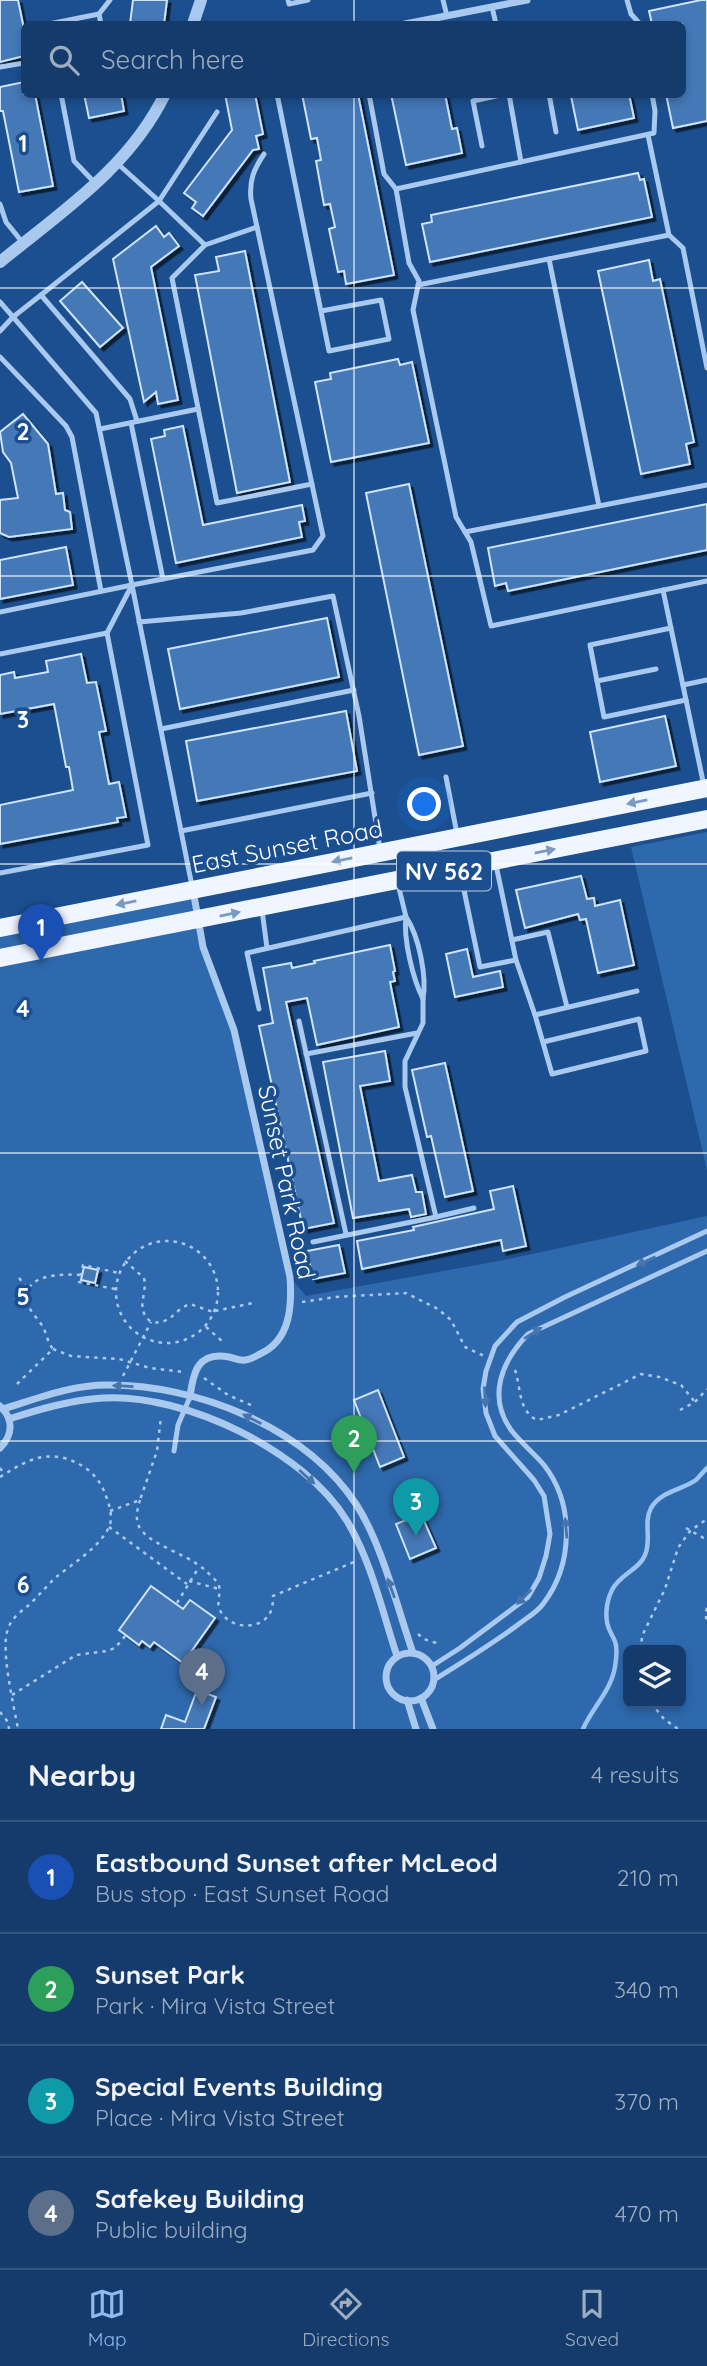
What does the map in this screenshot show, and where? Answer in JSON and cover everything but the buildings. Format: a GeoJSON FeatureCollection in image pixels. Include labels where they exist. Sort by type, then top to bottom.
{"type":"FeatureCollection","features":[{"type":"Feature","properties":{"kind":"main road","name":"East Sunset Road"},"geometry":{"type":"LineString","coordinates":[[0,928],[457,837],[706,793]]}},
{"type":"Feature","properties":{"kind":"main road","name":"NV 562"},"geometry":{"type":"LineString","coordinates":[[0,958],[707,819]]}},
{"type":"Feature","properties":{"kind":"street"},"geometry":{"type":"LineString","coordinates":[[194,21],[201,0]]}},
{"type":"Feature","properties":{"kind":"street"},"geometry":{"type":"LineString","coordinates":[[421,21],[527,0]]}},
{"type":"Feature","properties":{"kind":"street"},"geometry":{"type":"LineString","coordinates":[[0,262],[64,213],[132,148],[163,98]]}},
{"type":"Feature","properties":{"kind":"street","name":"Sunset Park Road"},"geometry":{"type":"LineString","coordinates":[[190,1397],[194,1372],[203,1361],[214,1356],[245,1360],[267,1351],[285,1329],[292,1306],[290,1277],[234,1030],[202,947],[193,890]]}},
{"type":"Feature","properties":{"kind":"street"},"geometry":{"type":"LineString","coordinates":[[0,1448],[9,1435],[9,1419],[1,1408],[104,1385],[156,1388],[240,1412],[284,1435],[312,1456],[339,1481],[357,1506],[372,1536],[413,1653]]}},
{"type":"Feature","properties":{"kind":"street"},"geometry":{"type":"LineString","coordinates":[[9,1419],[58,1404],[104,1398],[153,1401],[235,1428],[265,1446],[301,1471],[346,1520],[370,1567],[397,1657]]}},
{"type":"Feature","properties":{"kind":"street"},"geometry":{"type":"LineString","coordinates":[[413,1653],[423,1656],[432,1666],[434,1680],[430,1691],[421,1698],[407,1700],[395,1696],[386,1682],[388,1666],[397,1657],[413,1653]]}},
{"type":"Feature","properties":{"kind":"street"},"geometry":{"type":"LineString","coordinates":[[421,1698],[433,1729]]}},
{"type":"Feature","properties":{"kind":"street"},"geometry":{"type":"LineString","coordinates":[[407,1700],[416,1729]]}},
{"type":"Feature","properties":{"kind":"lane"},"geometry":{"type":"LineString","coordinates":[[63,21],[99,13],[110,0]]}},
{"type":"Feature","properties":{"kind":"lane"},"geometry":{"type":"LineString","coordinates":[[288,0],[289,4],[308,0]]}},
{"type":"Feature","properties":{"kind":"lane"},"geometry":{"type":"LineString","coordinates":[[443,0],[447,16]]}},
{"type":"Feature","properties":{"kind":"lane"},"geometry":{"type":"LineString","coordinates":[[627,0],[631,14],[637,21]]}},
{"type":"Feature","properties":{"kind":"lane"},"geometry":{"type":"LineString","coordinates":[[492,7],[495,21]]}},
{"type":"Feature","properties":{"kind":"lane"},"geometry":{"type":"LineString","coordinates":[[99,13],[100,21]]}},
{"type":"Feature","properties":{"kind":"lane"},"geometry":{"type":"LineString","coordinates":[[0,67],[21,64]]}},
{"type":"Feature","properties":{"kind":"lane"},"geometry":{"type":"LineString","coordinates":[[62,98],[74,161],[96,184]]}},
{"type":"Feature","properties":{"kind":"lane"},"geometry":{"type":"LineString","coordinates":[[278,98],[329,351],[389,339],[381,299],[321,311]]}},
{"type":"Feature","properties":{"kind":"lane"},"geometry":{"type":"LineString","coordinates":[[370,98],[384,174],[396,189],[409,263],[419,281],[412,310],[456,517],[471,542],[491,626],[707,581]]}},
{"type":"Feature","properties":{"kind":"lane"},"geometry":{"type":"LineString","coordinates":[[473,98],[482,146]]}},
{"type":"Feature","properties":{"kind":"lane"},"geometry":{"type":"LineString","coordinates":[[508,98],[521,162]]}},
{"type":"Feature","properties":{"kind":"lane"},"geometry":{"type":"LineString","coordinates":[[550,98],[556,132]]}},
{"type":"Feature","properties":{"kind":"lane"},"geometry":{"type":"LineString","coordinates":[[396,189],[654,133],[656,111],[653,98]]}},
{"type":"Feature","properties":{"kind":"lane"},"geometry":{"type":"LineString","coordinates":[[0,331],[13,317],[159,201],[217,111]]}},
{"type":"Feature","properties":{"kind":"lane"},"geometry":{"type":"LineString","coordinates":[[648,135],[669,234],[683,248],[707,368]]}},
{"type":"Feature","properties":{"kind":"lane"},"geometry":{"type":"LineString","coordinates":[[0,611],[313,550],[323,536],[250,183],[264,153]]}},
{"type":"Feature","properties":{"kind":"lane"},"geometry":{"type":"LineString","coordinates":[[117,162],[205,245]]}},
{"type":"Feature","properties":{"kind":"lane"},"geometry":{"type":"LineString","coordinates":[[0,207],[6,222],[23,244]]}},
{"type":"Feature","properties":{"kind":"lane"},"geometry":{"type":"LineString","coordinates":[[257,227],[205,245],[172,278],[217,503],[312,484]]}},
{"type":"Feature","properties":{"kind":"lane"},"geometry":{"type":"LineString","coordinates":[[418,285],[669,234]]}},
{"type":"Feature","properties":{"kind":"lane"},"geometry":{"type":"LineString","coordinates":[[550,259],[598,506]]}},
{"type":"Feature","properties":{"kind":"lane"},"geometry":{"type":"LineString","coordinates":[[41,295],[130,399],[163,579]]}},
{"type":"Feature","properties":{"kind":"lane"},"geometry":{"type":"LineString","coordinates":[[0,302],[96,413],[193,890]]}},
{"type":"Feature","properties":{"kind":"lane"},"geometry":{"type":"LineString","coordinates":[[0,357],[66,426],[72,437],[102,591]]}},
{"type":"Feature","properties":{"kind":"lane"},"geometry":{"type":"LineString","coordinates":[[100,429],[198,409]]}},
{"type":"Feature","properties":{"kind":"lane"},"geometry":{"type":"LineString","coordinates":[[465,532],[707,485]]}},
{"type":"Feature","properties":{"kind":"lane"},"geometry":{"type":"LineString","coordinates":[[0,873],[148,845],[107,633],[132,585]]}},
{"type":"Feature","properties":{"kind":"lane"},"geometry":{"type":"LineString","coordinates":[[663,590],[706,793]]}},
{"type":"Feature","properties":{"kind":"lane"},"geometry":{"type":"LineString","coordinates":[[139,622],[241,613],[333,596],[354,691],[380,853]]}},
{"type":"Feature","properties":{"kind":"lane"},"geometry":{"type":"LineString","coordinates":[[671,628],[590,645],[604,717],[686,700]]}},
{"type":"Feature","properties":{"kind":"lane"},"geometry":{"type":"LineString","coordinates":[[0,654],[107,633]]}},
{"type":"Feature","properties":{"kind":"lane"},"geometry":{"type":"LineString","coordinates":[[597,681],[656,669]]}},
{"type":"Feature","properties":{"kind":"lane"},"geometry":{"type":"LineString","coordinates":[[683,685],[707,680]]}},
{"type":"Feature","properties":{"kind":"lane"},"geometry":{"type":"LineString","coordinates":[[161,729],[354,691]]}},
{"type":"Feature","properties":{"kind":"lane"},"geometry":{"type":"LineString","coordinates":[[446,777],[457,837]]}},
{"type":"Feature","properties":{"kind":"lane"},"geometry":{"type":"LineString","coordinates":[[181,831],[372,793]]}},
{"type":"Feature","properties":{"kind":"lane"},"geometry":{"type":"LineString","coordinates":[[495,861],[516,960],[552,1074],[646,1051],[639,1019],[543,1042]]}},
{"type":"Feature","properties":{"kind":"lane"},"geometry":{"type":"LineString","coordinates":[[459,868],[480,967],[516,960]]}},
{"type":"Feature","properties":{"kind":"lane"},"geometry":{"type":"LineString","coordinates":[[397,881],[406,917],[405,929],[417,988],[423,999]]}},
{"type":"Feature","properties":{"kind":"lane"},"geometry":{"type":"LineString","coordinates":[[261,907],[267,948]]}},
{"type":"Feature","properties":{"kind":"lane"},"geometry":{"type":"LineString","coordinates":[[406,917],[414,928],[426,985],[423,1023],[405,1061],[405,1087],[436,1217]]}},
{"type":"Feature","properties":{"kind":"lane"},"geometry":{"type":"LineString","coordinates":[[259,1009],[247,953],[406,917]]}},
{"type":"Feature","properties":{"kind":"lane"},"geometry":{"type":"LineString","coordinates":[[512,940],[548,932],[567,1007]]}},
{"type":"Feature","properties":{"kind":"lane"},"geometry":{"type":"LineString","coordinates":[[408,945],[417,944]]}},
{"type":"Feature","properties":{"kind":"lane"},"geometry":{"type":"LineString","coordinates":[[412,965],[421,964]]}},
{"type":"Feature","properties":{"kind":"lane"},"geometry":{"type":"LineString","coordinates":[[535,1014],[637,991]]}},
{"type":"Feature","properties":{"kind":"lane"},"geometry":{"type":"LineString","coordinates":[[299,1021],[346,1234]]}},
{"type":"Feature","properties":{"kind":"lane"},"geometry":{"type":"LineString","coordinates":[[306,1054],[417,1033]]}},
{"type":"Feature","properties":{"kind":"lane"},"geometry":{"type":"LineString","coordinates":[[313,1241],[474,1208]]}},
{"type":"Feature","properties":{"kind":"lane"},"geometry":{"type":"LineString","coordinates":[[432,1666],[527,1597],[539,1578],[546,1556],[550,1534],[544,1496],[534,1480],[495,1436],[486,1413],[486,1371],[495,1346],[517,1322],[707,1231]]}},
{"type":"Feature","properties":{"kind":"lane"},"geometry":{"type":"LineString","coordinates":[[434,1680],[477,1654],[541,1607],[555,1587],[568,1543],[565,1512],[555,1485],[545,1466],[510,1428],[502,1411],[499,1391],[502,1371],[512,1351],[528,1335],[707,1251]]}},
{"type":"Feature","properties":{"kind":"lane"},"geometry":{"type":"LineString","coordinates":[[174,1451],[178,1425],[190,1397]]}},
{"type":"Feature","properties":{"kind":"path"},"geometry":{"type":"LineString","coordinates":[[167,1241],[198,1251],[210,1263],[217,1279],[215,1312],[205,1327],[191,1338],[174,1343],[156,1343],[142,1337],[127,1325],[118,1311],[116,1289],[125,1261],[143,1247],[167,1241]]}},
{"type":"Feature","properties":{"kind":"path"},"geometry":{"type":"LineString","coordinates":[[125,1261],[144,1278],[145,1290],[141,1308],[150,1322],[164,1322],[190,1304],[215,1312],[253,1303]]}},
{"type":"Feature","properties":{"kind":"path"},"geometry":{"type":"LineString","coordinates":[[116,1289],[79,1282],[80,1275],[83,1265],[119,1273]]}},
{"type":"Feature","properties":{"kind":"path"},"geometry":{"type":"LineString","coordinates":[[80,1275],[57,1274],[45,1277],[29,1290],[28,1305],[43,1326],[53,1349],[71,1356],[119,1359],[150,1368],[184,1372]]}},
{"type":"Feature","properties":{"kind":"path"},"geometry":{"type":"LineString","coordinates":[[19,1278],[29,1290]]}},
{"type":"Feature","properties":{"kind":"path"},"geometry":{"type":"LineString","coordinates":[[123,1377],[150,1322]]}},
{"type":"Feature","properties":{"kind":"path"},"geometry":{"type":"LineString","coordinates":[[205,1327],[222,1341]]}},
{"type":"Feature","properties":{"kind":"path"},"geometry":{"type":"LineString","coordinates":[[17,1384],[53,1349]]}},
{"type":"Feature","properties":{"kind":"path"},"geometry":{"type":"LineString","coordinates":[[680,1410],[695,1402],[707,1389]]}},
{"type":"Feature","properties":{"kind":"path"},"geometry":{"type":"LineString","coordinates":[[161,1417],[157,1451],[137,1517],[142,1531],[159,1544],[183,1554],[215,1580],[220,1589],[218,1600],[224,1617],[237,1625],[261,1622],[273,1608],[273,1596],[354,1562]]}},
{"type":"Feature","properties":{"kind":"path"},"geometry":{"type":"LineString","coordinates":[[0,1468],[2,1476],[36,1457],[49,1456],[82,1465],[102,1487],[110,1511],[109,1527],[97,1543],[53,1580],[10,1624],[6,1635],[6,1652],[18,1729]]}},
{"type":"Feature","properties":{"kind":"path"},"geometry":{"type":"LineString","coordinates":[[110,1511],[140,1500]]}},
{"type":"Feature","properties":{"kind":"path"},"geometry":{"type":"LineString","coordinates":[[641,1645],[642,1636],[665,1589],[678,1548],[690,1531],[707,1518]]}},
{"type":"Feature","properties":{"kind":"path"},"geometry":{"type":"LineString","coordinates":[[109,1527],[188,1582],[220,1589]]}},
{"type":"Feature","properties":{"kind":"path"},"geometry":{"type":"LineString","coordinates":[[686,1528],[707,1540]]}},
{"type":"Feature","properties":{"kind":"path"},"geometry":{"type":"LineString","coordinates":[[177,1603],[199,1565]]}},
{"type":"Feature","properties":{"kind":"path"},"geometry":{"type":"LineString","coordinates":[[707,1608],[707,1621]]}},
{"type":"Feature","properties":{"kind":"path"},"geometry":{"type":"LineString","coordinates":[[12,1695],[76,1655],[116,1648],[126,1635]]}},
{"type":"Feature","properties":{"kind":"path"},"geometry":{"type":"LineString","coordinates":[[655,1708],[678,1729]]}},
{"type":"Feature","properties":{"kind":"path"},"geometry":{"type":"LineString","coordinates":[[0,1712],[9,1727],[17,1723]]}},
{"type":"Feature","properties":{"kind":"shaded area"},"geometry":{"type":"Polygon","coordinates":[[[707,832],[707,1170],[631,847],[707,832]]]}},
{"type":"Feature","properties":{"kind":"shaded area"},"geometry":{"type":"Polygon","coordinates":[[[193,890],[200,949],[224,999],[290,1277],[306,1296],[504,1260],[707,1216],[707,1729],[0,1729],[0,928],[193,890]]]}},
{"type":"Feature","properties":{"kind":"waterway"},"geometry":{"type":"LineString","coordinates":[[583,1729],[610,1684],[615,1667],[616,1644],[606,1616],[612,1590],[645,1555],[649,1514],[655,1502],[696,1480],[707,1468]]}},
{"type":"Feature","properties":{"kind":"place","name":"Eastbound Sunset after McLeod"},"geometry":{"type":"Point","coordinates":[41,962]}},
{"type":"Feature","properties":{"kind":"place","name":"Sunset Park"},"geometry":{"type":"Point","coordinates":[354,1473]}},
{"type":"Feature","properties":{"kind":"place","name":"Special Events Building"},"geometry":{"type":"Point","coordinates":[416,1536]}},
{"type":"Feature","properties":{"kind":"place","name":"Safekey Building"},"geometry":{"type":"Point","coordinates":[202,1706]}}]}
